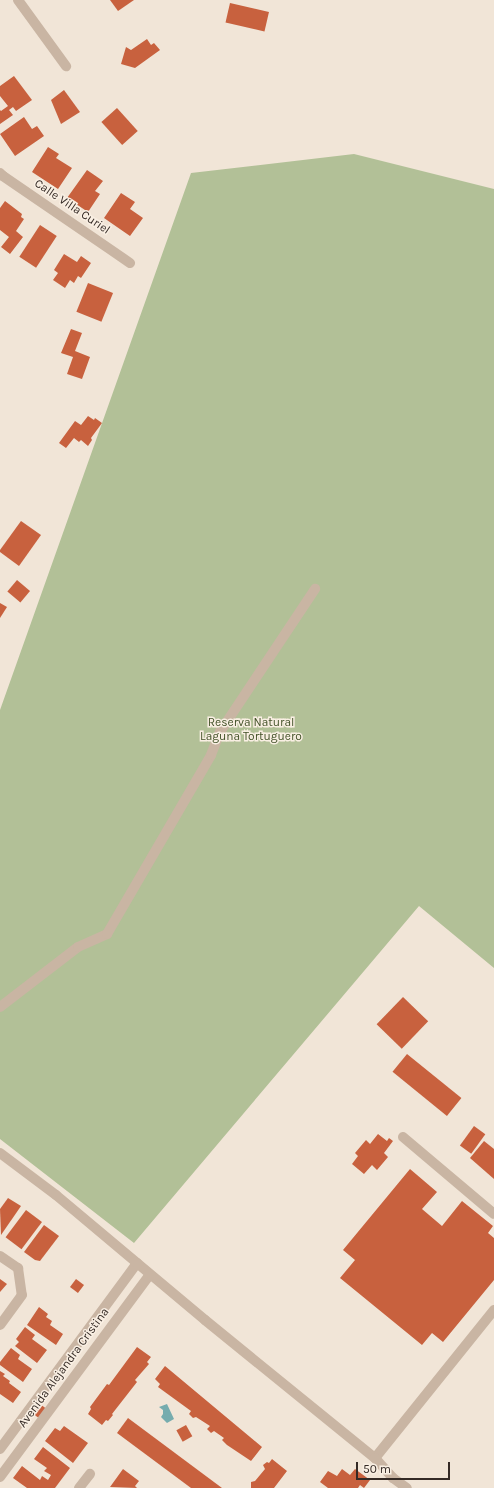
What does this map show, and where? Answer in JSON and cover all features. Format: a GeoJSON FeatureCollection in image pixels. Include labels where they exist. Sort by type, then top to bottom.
{"type":"FeatureCollection","features":[{"type":"Feature","properties":{"kind":"street"},"geometry":{"type":"LineString","coordinates":[[18,0],[66,66]]}},
{"type":"Feature","properties":{"kind":"street","name":"Calle Villa Curiel"},"geometry":{"type":"LineString","coordinates":[[0,173],[130,263]]}},
{"type":"Feature","properties":{"kind":"street"},"geometry":{"type":"LineString","coordinates":[[0,1007],[78,947],[107,934],[211,755],[220,732],[315,589]]}},
{"type":"Feature","properties":{"kind":"street"},"geometry":{"type":"LineString","coordinates":[[403,1137],[494,1214]]}},
{"type":"Feature","properties":{"kind":"street"},"geometry":{"type":"LineString","coordinates":[[0,1153],[56,1195],[375,1458],[394,1478],[407,1488]]}},
{"type":"Feature","properties":{"kind":"street"},"geometry":{"type":"LineString","coordinates":[[0,1256],[18,1268],[22,1295],[0,1325]]}},
{"type":"Feature","properties":{"kind":"street","name":"Avenida Alejandra Cristina"},"geometry":{"type":"LineString","coordinates":[[0,1449],[137,1263]]}},
{"type":"Feature","properties":{"kind":"street","name":"Avenida Alejandra Cristina"},"geometry":{"type":"LineString","coordinates":[[0,1477],[150,1274]]}},
{"type":"Feature","properties":{"kind":"street"},"geometry":{"type":"LineString","coordinates":[[375,1458],[494,1310]]}},
{"type":"Feature","properties":{"kind":"street"},"geometry":{"type":"LineString","coordinates":[[79,1488],[90,1474]]}},
{"type":"Feature","properties":{"kind":"green space","name":"Reserva Natural Laguna Tortuguero"},"geometry":{"type":"Polygon","coordinates":[[[354,154],[494,189],[494,968],[419,906],[134,1243],[0,1139],[0,710],[191,173],[354,154]]]}},
{"type":"Feature","properties":{"kind":"water"},"geometry":{"type":"Polygon","coordinates":[[[167,1404],[174,1419],[167,1423],[161,1417],[163,1410],[159,1407],[167,1404]]]}},
{"type":"Feature","properties":{"kind":"building"},"geometry":{"type":"Polygon","coordinates":[[[110,0],[134,0],[118,11],[110,0]]]}},
{"type":"Feature","properties":{"kind":"building"},"geometry":{"type":"Polygon","coordinates":[[[230,3],[269,12],[264,31],[226,22],[230,3]]]}},
{"type":"Feature","properties":{"kind":"building"},"geometry":{"type":"Polygon","coordinates":[[[147,39],[151,45],[154,43],[160,50],[135,68],[121,64],[126,47],[131,50],[147,39]]]}},
{"type":"Feature","properties":{"kind":"building"},"geometry":{"type":"Polygon","coordinates":[[[14,76],[32,100],[16,111],[13,107],[9,110],[13,115],[0,124],[0,110],[1,111],[8,106],[0,96],[0,86],[14,76]]]}},
{"type":"Feature","properties":{"kind":"building"},"geometry":{"type":"Polygon","coordinates":[[[64,90],[80,112],[61,124],[51,100],[64,90]]]}},
{"type":"Feature","properties":{"kind":"building"},"geometry":{"type":"Polygon","coordinates":[[[117,108],[138,131],[122,145],[101,122],[117,108]]]}},
{"type":"Feature","properties":{"kind":"building"},"geometry":{"type":"Polygon","coordinates":[[[24,117],[32,129],[37,126],[44,136],[15,156],[0,134],[24,117]]]}},
{"type":"Feature","properties":{"kind":"building"},"geometry":{"type":"Polygon","coordinates":[[[48,147],[59,154],[56,158],[72,168],[58,189],[32,172],[48,147]]]}},
{"type":"Feature","properties":{"kind":"building"},"geometry":{"type":"Polygon","coordinates":[[[87,170],[103,181],[95,191],[100,194],[88,212],[67,198],[87,170]]]}},
{"type":"Feature","properties":{"kind":"building"},"geometry":{"type":"Polygon","coordinates":[[[121,193],[135,202],[130,209],[143,218],[130,236],[104,218],[121,193]]]}},
{"type":"Feature","properties":{"kind":"building"},"geometry":{"type":"Polygon","coordinates":[[[5,201],[22,214],[21,217],[24,219],[16,231],[23,237],[10,254],[1,247],[9,237],[0,230],[0,208],[5,201]]]}},
{"type":"Feature","properties":{"kind":"building"},"geometry":{"type":"Polygon","coordinates":[[[40,225],[57,236],[36,268],[19,257],[40,225]]]}},
{"type":"Feature","properties":{"kind":"building"},"geometry":{"type":"Polygon","coordinates":[[[64,254],[77,262],[81,256],[91,263],[81,278],[78,276],[74,283],[70,280],[65,288],[53,280],[58,273],[54,270],[64,254]]]}},
{"type":"Feature","properties":{"kind":"building"},"geometry":{"type":"Polygon","coordinates":[[[88,283],[113,293],[101,322],[76,312],[88,283]]]}},
{"type":"Feature","properties":{"kind":"building"},"geometry":{"type":"Polygon","coordinates":[[[71,329],[82,333],[75,351],[90,357],[82,379],[67,374],[73,357],[61,353],[71,329]]]}},
{"type":"Feature","properties":{"kind":"building"},"geometry":{"type":"Polygon","coordinates":[[[88,416],[94,420],[95,418],[102,423],[91,438],[92,440],[88,446],[81,440],[79,442],[74,438],[66,448],[59,443],[75,421],[81,425],[88,416]]]}},
{"type":"Feature","properties":{"kind":"building"},"geometry":{"type":"Polygon","coordinates":[[[21,521],[41,535],[19,566],[0,552],[0,550],[21,521]]]}},
{"type":"Feature","properties":{"kind":"building"},"geometry":{"type":"Polygon","coordinates":[[[17,580],[30,591],[20,602],[7,591],[17,580]]]}},
{"type":"Feature","properties":{"kind":"building"},"geometry":{"type":"Polygon","coordinates":[[[0,603],[7,607],[0,618],[0,603]]]}},
{"type":"Feature","properties":{"kind":"building"},"geometry":{"type":"Polygon","coordinates":[[[403,997],[428,1021],[402,1049],[377,1024],[403,997]]]}},
{"type":"Feature","properties":{"kind":"building"},"geometry":{"type":"Polygon","coordinates":[[[407,1054],[461,1098],[447,1116],[393,1072],[407,1054]]]}},
{"type":"Feature","properties":{"kind":"building"},"geometry":{"type":"Polygon","coordinates":[[[474,1126],[485,1134],[471,1154],[460,1145],[474,1126]]]}},
{"type":"Feature","properties":{"kind":"building"},"geometry":{"type":"Polygon","coordinates":[[[378,1134],[387,1141],[389,1138],[393,1141],[384,1153],[388,1157],[377,1170],[372,1165],[364,1174],[352,1164],[358,1156],[355,1153],[366,1140],[370,1144],[378,1134]]]}},
{"type":"Feature","properties":{"kind":"building"},"geometry":{"type":"Polygon","coordinates":[[[484,1141],[494,1149],[494,1179],[470,1158],[484,1141]]]}},
{"type":"Feature","properties":{"kind":"building"},"geometry":{"type":"Polygon","coordinates":[[[410,1169],[437,1192],[422,1209],[442,1226],[462,1201],[493,1226],[488,1233],[494,1238],[494,1280],[443,1342],[432,1333],[422,1345],[340,1278],[355,1260],[343,1250],[410,1169]]]}},
{"type":"Feature","properties":{"kind":"building"},"geometry":{"type":"Polygon","coordinates":[[[8,1198],[21,1206],[1,1235],[0,1209],[8,1198]]]}},
{"type":"Feature","properties":{"kind":"building"},"geometry":{"type":"Polygon","coordinates":[[[26,1210],[42,1222],[22,1249],[6,1237],[26,1210]]]}},
{"type":"Feature","properties":{"kind":"building"},"geometry":{"type":"Polygon","coordinates":[[[44,1225],[59,1236],[40,1261],[35,1260],[24,1252],[44,1225]]]}},
{"type":"Feature","properties":{"kind":"building"},"geometry":{"type":"Polygon","coordinates":[[[0,1279],[7,1284],[0,1292],[0,1279]]]}},
{"type":"Feature","properties":{"kind":"building"},"geometry":{"type":"Polygon","coordinates":[[[76,1279],[84,1285],[78,1293],[70,1287],[76,1279]]]}},
{"type":"Feature","properties":{"kind":"building"},"geometry":{"type":"Polygon","coordinates":[[[39,1307],[48,1314],[46,1317],[52,1321],[50,1325],[63,1334],[56,1345],[27,1325],[39,1307]]]}},
{"type":"Feature","properties":{"kind":"building"},"geometry":{"type":"Polygon","coordinates":[[[25,1327],[35,1335],[32,1339],[47,1350],[37,1363],[15,1346],[19,1342],[16,1339],[25,1327]]]}},
{"type":"Feature","properties":{"kind":"building"},"geometry":{"type":"Polygon","coordinates":[[[137,1347],[151,1357],[147,1362],[149,1364],[135,1380],[137,1382],[112,1414],[113,1415],[102,1425],[88,1414],[91,1409],[90,1407],[107,1384],[109,1385],[137,1347]]]}},
{"type":"Feature","properties":{"kind":"building"},"geometry":{"type":"Polygon","coordinates":[[[11,1348],[20,1355],[18,1359],[32,1369],[23,1382],[0,1365],[0,1362],[11,1348]]]}},
{"type":"Feature","properties":{"kind":"building"},"geometry":{"type":"Polygon","coordinates":[[[165,1366],[262,1447],[251,1461],[227,1445],[222,1440],[224,1438],[214,1431],[211,1433],[207,1429],[210,1426],[196,1417],[193,1418],[189,1414],[191,1411],[158,1387],[160,1384],[155,1379],[165,1366]]]}},
{"type":"Feature","properties":{"kind":"building"},"geometry":{"type":"Polygon","coordinates":[[[0,1371],[5,1374],[3,1376],[10,1381],[9,1383],[21,1392],[13,1403],[0,1394],[0,1371]]]}},
{"type":"Feature","properties":{"kind":"building"},"geometry":{"type":"Polygon","coordinates":[[[36,1401],[48,1410],[41,1420],[29,1411],[36,1401]]]}},
{"type":"Feature","properties":{"kind":"building"},"geometry":{"type":"Polygon","coordinates":[[[128,1418],[222,1488],[191,1488],[117,1433],[128,1418]]]}},
{"type":"Feature","properties":{"kind":"building"},"geometry":{"type":"Polygon","coordinates":[[[186,1425],[192,1436],[183,1442],[176,1430],[186,1425]]]}},
{"type":"Feature","properties":{"kind":"building"},"geometry":{"type":"Polygon","coordinates":[[[64,1426],[88,1443],[73,1463],[45,1441],[55,1428],[60,1431],[64,1426]]]}},
{"type":"Feature","properties":{"kind":"building"},"geometry":{"type":"Polygon","coordinates":[[[43,1447],[70,1468],[55,1488],[27,1488],[13,1478],[22,1466],[40,1480],[42,1476],[48,1480],[51,1475],[44,1471],[47,1468],[34,1459],[43,1447]]]}},
{"type":"Feature","properties":{"kind":"building"},"geometry":{"type":"Polygon","coordinates":[[[272,1459],[287,1471],[274,1488],[251,1488],[251,1482],[255,1481],[265,1469],[263,1465],[267,1462],[269,1463],[272,1459]]]}},
{"type":"Feature","properties":{"kind":"building"},"geometry":{"type":"Polygon","coordinates":[[[123,1469],[139,1481],[135,1486],[137,1488],[110,1487],[123,1469]]]}},
{"type":"Feature","properties":{"kind":"building"},"geometry":{"type":"Polygon","coordinates":[[[342,1469],[350,1475],[355,1469],[370,1480],[364,1488],[360,1485],[358,1488],[328,1488],[320,1482],[328,1471],[337,1476],[342,1469]]]}}]}
